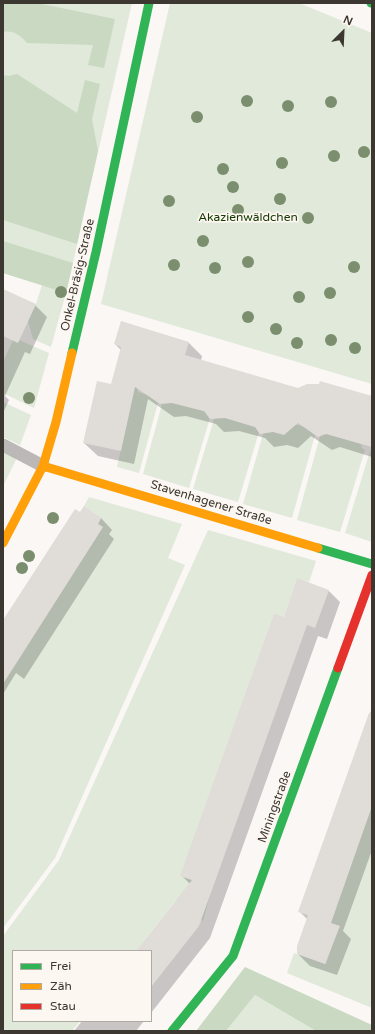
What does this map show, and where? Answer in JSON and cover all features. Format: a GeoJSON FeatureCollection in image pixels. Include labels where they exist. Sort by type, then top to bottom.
{"type":"FeatureCollection","features":[{"type":"Feature","properties":{"kind":"street","name":"Onkel-Bräsig-Straße"},"geometry":{"type":"LineString","coordinates":[[3,543],[43,466],[56,422],[96,252],[149,3]]}},
{"type":"Feature","properties":{"kind":"street","name":"Stavenhagener Straße"},"geometry":{"type":"LineString","coordinates":[[43,466],[372,564]]}},
{"type":"Feature","properties":{"kind":"street","name":"Miningstraße"},"geometry":{"type":"LineString","coordinates":[[172,1031],[233,956],[372,575]]}},
{"type":"Feature","properties":{"kind":"lane"},"geometry":{"type":"LineString","coordinates":[[3,446],[43,466]]}},
{"type":"Feature","properties":{"kind":"green space"},"geometry":{"type":"Polygon","coordinates":[[[3,3],[132,3],[66,293],[51,347],[33,339],[28,321],[36,304],[42,285],[3,273],[3,3]]]}},
{"type":"Feature","properties":{"kind":"green space"},"geometry":{"type":"Polygon","coordinates":[[[3,3],[37,3],[115,19],[104,68],[88,65],[93,45],[27,43],[16,34],[3,32],[3,3]]]}},
{"type":"Feature","properties":{"kind":"green space","name":"Akazienwäldchen"},"geometry":{"type":"Polygon","coordinates":[[[170,3],[299,3],[372,33],[372,384],[101,304],[170,3]]]}},
{"type":"Feature","properties":{"kind":"green space"},"geometry":{"type":"Polygon","coordinates":[[[17,74],[77,113],[85,80],[100,84],[92,119],[98,151],[77,244],[3,220],[3,75],[9,76],[17,74]]]}},
{"type":"Feature","properties":{"kind":"green space"},"geometry":{"type":"Polygon","coordinates":[[[3,241],[73,263],[66,293],[3,273],[3,241]]]}},
{"type":"Feature","properties":{"kind":"green space"},"geometry":{"type":"Polygon","coordinates":[[[13,340],[19,340],[49,353],[34,408],[3,393],[3,362],[13,340]]]}},
{"type":"Feature","properties":{"kind":"green space"},"geometry":{"type":"Polygon","coordinates":[[[135,385],[137,385],[138,392],[154,397],[158,403],[139,473],[117,467],[135,385]]]}},
{"type":"Feature","properties":{"kind":"green space"},"geometry":{"type":"Polygon","coordinates":[[[3,402],[31,415],[20,445],[3,437],[3,402]]]}},
{"type":"Feature","properties":{"kind":"green space"},"geometry":{"type":"Polygon","coordinates":[[[169,402],[206,412],[210,418],[189,488],[143,474],[162,404],[169,402]]]}},
{"type":"Feature","properties":{"kind":"green space"},"geometry":{"type":"Polygon","coordinates":[[[220,416],[255,427],[259,432],[238,502],[193,489],[214,419],[220,416]]]}},
{"type":"Feature","properties":{"kind":"green space"},"geometry":{"type":"Polygon","coordinates":[[[291,423],[311,429],[312,433],[315,435],[292,518],[243,504],[263,434],[269,431],[284,434],[289,430],[291,423]]]}},
{"type":"Feature","properties":{"kind":"green space"},"geometry":{"type":"Polygon","coordinates":[[[325,433],[361,444],[362,448],[365,450],[340,532],[297,520],[320,436],[325,433]]]}},
{"type":"Feature","properties":{"kind":"green space"},"geometry":{"type":"Polygon","coordinates":[[[3,449],[12,454],[16,460],[3,486],[3,449]]]}},
{"type":"Feature","properties":{"kind":"green space"},"geometry":{"type":"Polygon","coordinates":[[[370,451],[372,451],[372,542],[345,533],[370,451]]]}},
{"type":"Feature","properties":{"kind":"green space"},"geometry":{"type":"Polygon","coordinates":[[[89,497],[182,524],[168,558],[185,565],[55,858],[3,928],[3,666],[13,668],[103,527],[98,524],[101,518],[84,506],[89,497]]]}},
{"type":"Feature","properties":{"kind":"green space"},"geometry":{"type":"Polygon","coordinates":[[[208,530],[316,561],[309,582],[297,579],[284,617],[274,613],[181,876],[212,888],[203,921],[176,900],[137,950],[12,950],[12,1022],[79,1022],[72,1031],[3,1031],[3,936],[59,860],[208,530]]]}},
{"type":"Feature","properties":{"kind":"green space"},"geometry":{"type":"Polygon","coordinates":[[[372,806],[372,1008],[287,973],[294,953],[326,964],[339,926],[330,923],[372,806]]]}},
{"type":"Feature","properties":{"kind":"green space"},"geometry":{"type":"Polygon","coordinates":[[[245,967],[372,1025],[372,1031],[316,1031],[255,995],[226,1031],[196,1031],[245,967]]]}},
{"type":"Feature","properties":{"kind":"green space"},"geometry":{"type":"Polygon","coordinates":[[[255,995],[316,1031],[226,1031],[255,995]]]}},
{"type":"Feature","properties":{"kind":"building"},"geometry":{"type":"Polygon","coordinates":[[[3,289],[36,304],[18,343],[3,336],[3,289]]]}},
{"type":"Feature","properties":{"kind":"building"},"geometry":{"type":"Polygon","coordinates":[[[121,321],[189,342],[185,355],[298,388],[307,384],[319,384],[320,381],[372,396],[372,447],[326,434],[318,437],[298,423],[284,435],[273,432],[260,434],[255,427],[225,418],[210,419],[204,411],[172,403],[160,404],[135,387],[121,451],[83,443],[97,381],[111,384],[121,347],[114,344],[121,321]]]}},
{"type":"Feature","properties":{"kind":"building"},"geometry":{"type":"Polygon","coordinates":[[[84,506],[101,518],[98,524],[103,527],[3,684],[3,620],[75,509],[80,512],[84,506]]]}},
{"type":"Feature","properties":{"kind":"building"},"geometry":{"type":"Polygon","coordinates":[[[297,578],[329,590],[315,628],[307,625],[199,926],[152,986],[152,950],[137,950],[192,880],[180,876],[274,613],[284,617],[297,578]]]}},
{"type":"Feature","properties":{"kind":"building"},"geometry":{"type":"Polygon","coordinates":[[[369,713],[372,713],[372,806],[331,923],[340,926],[325,964],[297,954],[297,946],[308,915],[298,912],[369,713]]]}},
{"type":"Feature","properties":{"kind":"traffic: fast"},"geometry":{"type":"LineString","coordinates":[[72,353],[96,252],[149,3]]}},
{"type":"Feature","properties":{"kind":"traffic: fast"},"geometry":{"type":"LineString","coordinates":[[318,548],[372,564]]}},
{"type":"Feature","properties":{"kind":"traffic: fast"},"geometry":{"type":"LineString","coordinates":[[172,1031],[233,956],[338,668]]}},
{"type":"Feature","properties":{"kind":"traffic: slow"},"geometry":{"type":"LineString","coordinates":[[3,543],[43,466],[56,422],[72,353]]}},
{"type":"Feature","properties":{"kind":"traffic: slow"},"geometry":{"type":"LineString","coordinates":[[43,466],[318,548]]}},
{"type":"Feature","properties":{"kind":"traffic: jam"},"geometry":{"type":"LineString","coordinates":[[338,668],[372,575]]}}]}
